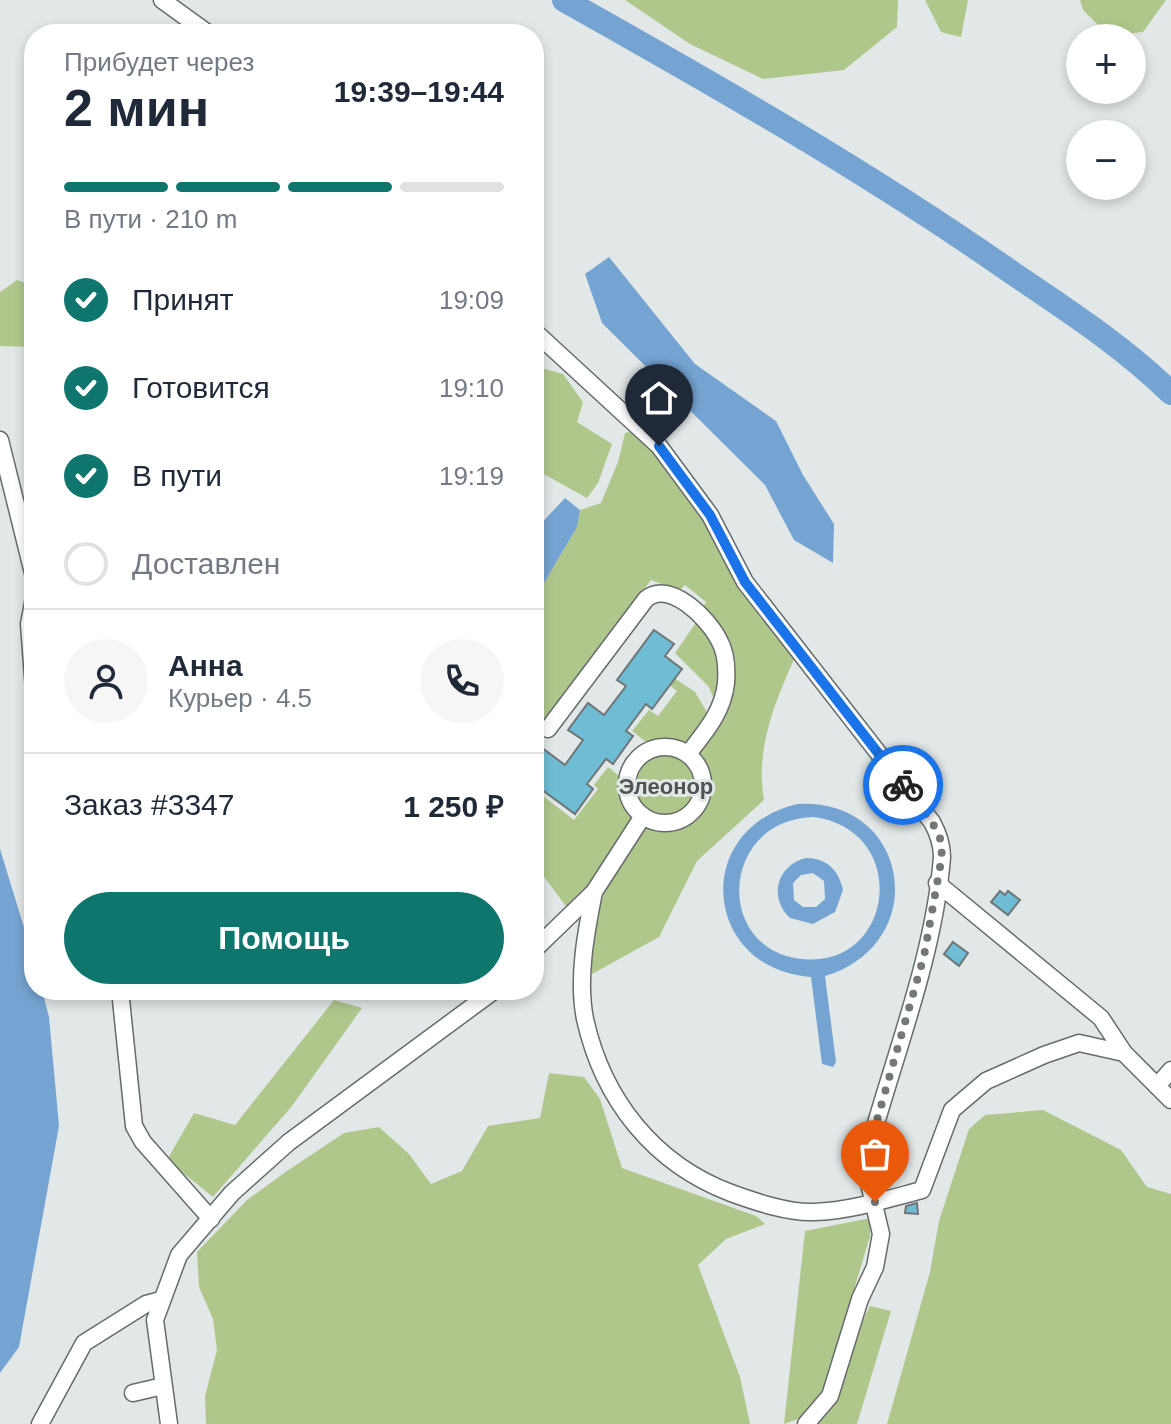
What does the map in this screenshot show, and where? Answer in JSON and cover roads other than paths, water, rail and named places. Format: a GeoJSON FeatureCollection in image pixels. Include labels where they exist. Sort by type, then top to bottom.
{"type":"FeatureCollection","features":[{"type":"Feature","properties":{"kind":"street"},"geometry":{"type":"LineString","coordinates":[[162,0],[195,24]]}},
{"type":"Feature","properties":{"kind":"street"},"geometry":{"type":"LineString","coordinates":[[544,340],[659,446],[693,490],[745,582],[932,822],[940,838],[942,856],[924,956],[867,1155],[867,1175],[881,1234],[875,1267],[860,1299],[830,1396],[806,1424]]}},
{"type":"Feature","properties":{"kind":"street"},"geometry":{"type":"LineString","coordinates":[[0,440],[24,537]]}},
{"type":"Feature","properties":{"kind":"street"},"geometry":{"type":"LineString","coordinates":[[548,729],[646,599],[663,591],[678,599],[711,627],[726,662],[722,703],[715,719],[688,754]]}},
{"type":"Feature","properties":{"kind":"street"},"geometry":{"type":"LineString","coordinates":[[665,747],[688,754],[702,776],[700,802],[681,820],[668,824],[643,816],[634,808],[627,785],[634,763],[654,749],[665,747]]}},
{"type":"Feature","properties":{"kind":"street"},"geometry":{"type":"LineString","coordinates":[[544,940],[594,892],[643,816]]}},
{"type":"Feature","properties":{"kind":"street"},"geometry":{"type":"LineString","coordinates":[[937,883],[1101,1018],[1124,1053],[1171,1100]]}},
{"type":"Feature","properties":{"kind":"street"},"geometry":{"type":"LineString","coordinates":[[594,892],[584,939],[585,1017],[599,1061],[619,1106],[655,1149],[699,1181],[754,1201],[813,1212],[875,1202],[922,1190],[952,1110],[986,1081],[1079,1043],[1124,1053]]}},
{"type":"Feature","properties":{"kind":"street"},"geometry":{"type":"LineString","coordinates":[[121,1000],[134,1126],[143,1142],[211,1219]]}},
{"type":"Feature","properties":{"kind":"street"},"geometry":{"type":"LineString","coordinates":[[169,1424],[155,1320],[179,1255],[232,1193],[322,1116],[481,1000]]}},
{"type":"Feature","properties":{"kind":"street"},"geometry":{"type":"LineString","coordinates":[[1157,1086],[1171,1070]]}},
{"type":"Feature","properties":{"kind":"street"},"geometry":{"type":"LineString","coordinates":[[40,1424],[84,1343],[135,1311],[161,1300]]}},
{"type":"Feature","properties":{"kind":"street"},"geometry":{"type":"LineString","coordinates":[[133,1393],[163,1386]]}},
{"type":"Feature","properties":{"kind":"water"},"geometry":{"type":"Polygon","coordinates":[[[609,257],[695,364],[776,421],[803,475],[834,524],[833,563],[794,540],[765,485],[602,323],[585,274],[609,257]]]}},
{"type":"Feature","properties":{"kind":"water"},"geometry":{"type":"Polygon","coordinates":[[[565,498],[580,510],[577,527],[544,583],[544,520],[565,498]]]}},
{"type":"Feature","properties":{"kind":"water"},"geometry":{"type":"Polygon","coordinates":[[[798,804],[836,808],[865,824],[884,847],[894,875],[893,905],[882,934],[859,959],[825,976],[836,1062],[833,1067],[822,1064],[811,977],[775,968],[748,950],[731,925],[724,896],[726,867],[740,840],[763,818],[798,804]],[[814,817],[783,823],[760,839],[745,860],[739,885],[742,911],[753,933],[773,950],[802,959],[833,956],[856,943],[872,922],[879,897],[878,871],[866,846],[845,828],[814,817]]]}},
{"type":"Feature","properties":{"kind":"water"},"geometry":{"type":"Polygon","coordinates":[[[0,849],[24,927],[24,1000],[45,1000],[49,1017],[59,1126],[19,1347],[0,1373],[0,849]]]}},
{"type":"Feature","properties":{"kind":"water"},"geometry":{"type":"Polygon","coordinates":[[[806,858],[820,860],[835,871],[843,890],[835,912],[813,924],[790,918],[779,901],[782,875],[796,862],[806,858]],[[813,873],[801,875],[793,883],[794,900],[803,907],[816,907],[825,899],[824,881],[813,873]]]}},
{"type":"Feature","properties":{"kind":"waterway"},"geometry":{"type":"LineString","coordinates":[[564,0],[735,97],[902,199],[1094,329],[1171,393]]}},
{"type":"Feature","properties":{"kind":"district","name":"Элеонор"},"geometry":{"type":"Point","coordinates":[666,786]}}]}
